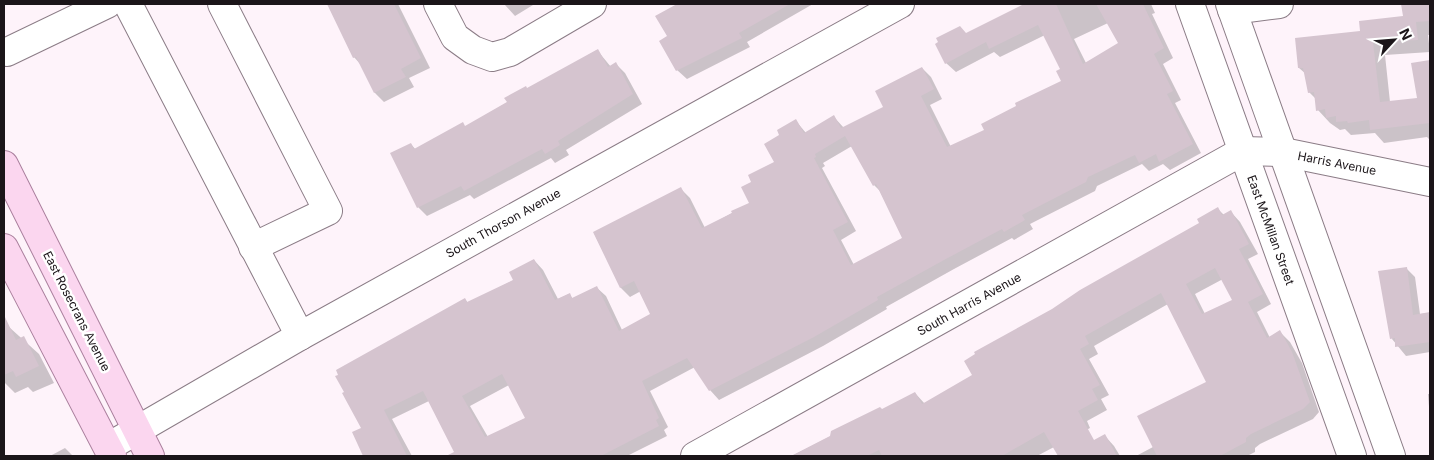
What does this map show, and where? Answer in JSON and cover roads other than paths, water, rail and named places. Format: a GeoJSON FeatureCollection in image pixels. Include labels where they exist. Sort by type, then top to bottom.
{"type":"FeatureCollection","features":[{"type":"Feature","properties":{"kind":"main road","name":"East Rosecrans Avenue"},"geometry":{"type":"LineString","coordinates":[[4,165],[150,456]]}},
{"type":"Feature","properties":{"kind":"main road"},"geometry":{"type":"LineString","coordinates":[[4,248],[110,452]]}},
{"type":"Feature","properties":{"kind":"street"},"geometry":{"type":"LineString","coordinates":[[8,52],[107,4]]}},
{"type":"Feature","properties":{"kind":"street"},"geometry":{"type":"LineString","coordinates":[[128,4],[300,336]]}},
{"type":"Feature","properties":{"kind":"street"},"geometry":{"type":"LineString","coordinates":[[222,4],[328,211],[254,247]]}},
{"type":"Feature","properties":{"kind":"street"},"geometry":{"type":"LineString","coordinates":[[438,4],[455,37],[473,50],[492,57],[510,52],[592,4]]}},
{"type":"Feature","properties":{"kind":"street","name":"East McMillan Street"},"geometry":{"type":"LineString","coordinates":[[1190,4],[1243,151],[1345,453]]}},
{"type":"Feature","properties":{"kind":"street"},"geometry":{"type":"LineString","coordinates":[[1279,4],[1231,7],[1391,456]]}},
{"type":"Feature","properties":{"kind":"street","name":"South Thorson Avenue"},"geometry":{"type":"LineString","coordinates":[[110,452],[138,432],[300,336],[894,5]]}},
{"type":"Feature","properties":{"kind":"street","name":"Harris Avenue"},"geometry":{"type":"LineString","coordinates":[[1243,151],[1283,152],[1430,182]]}},
{"type":"Feature","properties":{"kind":"street","name":"South Harris Avenue"},"geometry":{"type":"LineString","coordinates":[[695,456],[1243,151]]}}]}
